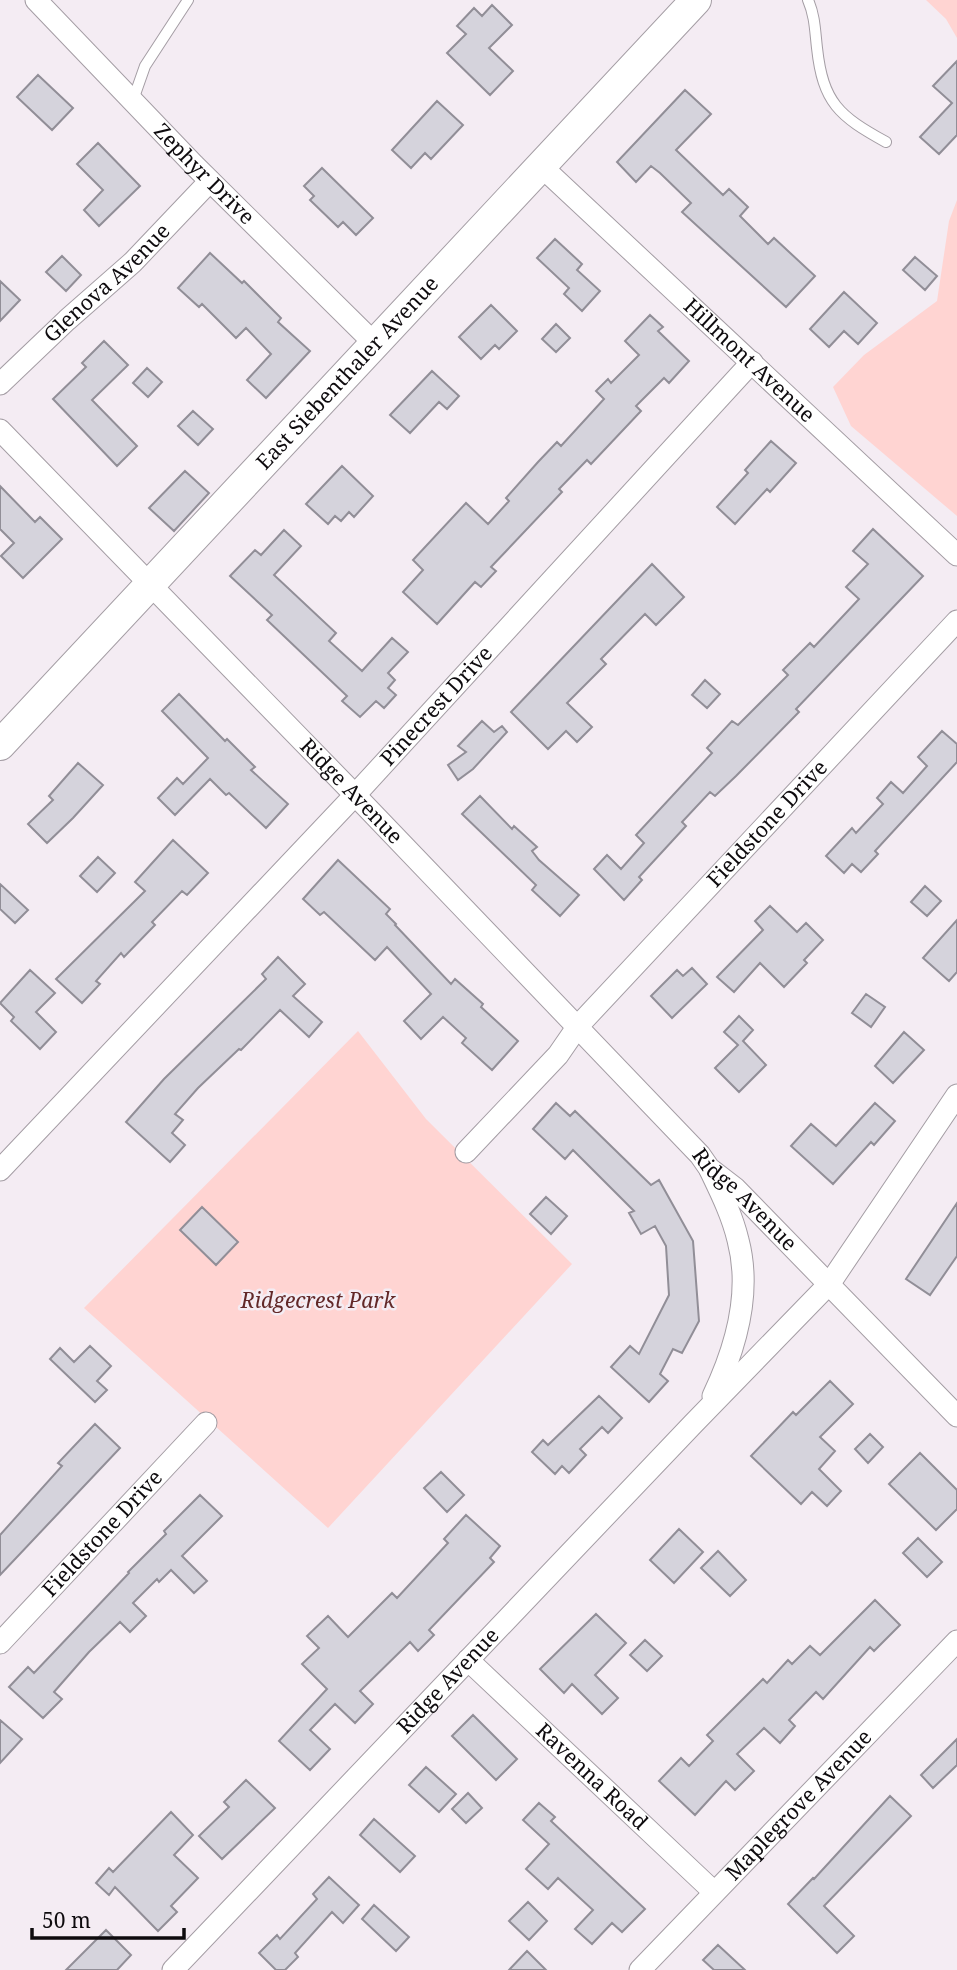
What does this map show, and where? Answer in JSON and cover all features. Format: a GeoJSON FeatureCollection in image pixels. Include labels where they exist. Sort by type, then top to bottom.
{"type":"FeatureCollection","features":[{"type":"Feature","properties":{"kind":"main road","name":"East Siebenthaler Avenue"},"geometry":{"type":"LineString","coordinates":[[0,745],[695,0]]}},
{"type":"Feature","properties":{"kind":"street","name":"Zephyr Drive"},"geometry":{"type":"LineString","coordinates":[[36,0],[210,181],[374,344]]}},
{"type":"Feature","properties":{"kind":"street","name":"Hillmont Avenue"},"geometry":{"type":"LineString","coordinates":[[541,166],[957,555]]}},
{"type":"Feature","properties":{"kind":"street","name":"Glenova Avenue"},"geometry":{"type":"LineString","coordinates":[[0,384],[133,262],[210,181]]}},
{"type":"Feature","properties":{"kind":"street","name":"Pinecrest Drive"},"geometry":{"type":"LineString","coordinates":[[0,1170],[355,795],[752,362]]}},
{"type":"Feature","properties":{"kind":"street","name":"Ridge Avenue"},"geometry":{"type":"LineString","coordinates":[[0,430],[578,1026],[700,1155],[709,1168],[735,1188],[830,1283],[173,1970]]}},
{"type":"Feature","properties":{"kind":"street","name":"Fieldstone Drive"},"geometry":{"type":"LineString","coordinates":[[466,1152],[558,1055],[578,1026],[957,621]]}},
{"type":"Feature","properties":{"kind":"street"},"geometry":{"type":"LineString","coordinates":[[957,1095],[830,1283],[957,1416]]}},
{"type":"Feature","properties":{"kind":"street"},"geometry":{"type":"LineString","coordinates":[[693,1424],[707,1406],[726,1368],[742,1304],[743,1272],[739,1241],[730,1213],[709,1168]]}},
{"type":"Feature","properties":{"kind":"street","name":"Fieldstone Drive"},"geometry":{"type":"LineString","coordinates":[[0,1643],[206,1423]]}},
{"type":"Feature","properties":{"kind":"street","name":"Maplegrove Avenue"},"geometry":{"type":"LineString","coordinates":[[640,1970],[957,1641]]}},
{"type":"Feature","properties":{"kind":"street","name":"Ravenna Road"},"geometry":{"type":"LineString","coordinates":[[468,1660],[714,1892]]}},
{"type":"Feature","properties":{"kind":"lane"},"geometry":{"type":"LineString","coordinates":[[132,100],[145,66],[188,0]]}},
{"type":"Feature","properties":{"kind":"lane"},"geometry":{"type":"LineString","coordinates":[[808,0],[815,21],[823,86],[833,103],[852,123],[886,142]]}},
{"type":"Feature","properties":{"kind":"green space"},"geometry":{"type":"Polygon","coordinates":[[[926,0],[957,0],[957,38],[946,19],[926,0]]]}},
{"type":"Feature","properties":{"kind":"green space"},"geometry":{"type":"Polygon","coordinates":[[[957,200],[957,516],[851,426],[833,387],[864,355],[937,301],[949,221],[957,200]]]}},
{"type":"Feature","properties":{"kind":"green space","name":"Ridgecrest Park"},"geometry":{"type":"Polygon","coordinates":[[[358,1031],[426,1119],[572,1264],[328,1528],[84,1308],[358,1031]]]}},
{"type":"Feature","properties":{"kind":"building"},"geometry":{"type":"Polygon","coordinates":[[[492,5],[512,25],[489,48],[513,71],[490,95],[447,53],[466,34],[457,26],[474,8],[482,16],[492,5]]]}},
{"type":"Feature","properties":{"kind":"building"},"geometry":{"type":"Polygon","coordinates":[[[957,61],[957,135],[939,154],[920,137],[952,103],[933,86],[957,61]]]}},
{"type":"Feature","properties":{"kind":"building"},"geometry":{"type":"Polygon","coordinates":[[[38,75],[73,108],[52,130],[17,97],[38,75]]]}},
{"type":"Feature","properties":{"kind":"building"},"geometry":{"type":"Polygon","coordinates":[[[685,90],[711,114],[676,150],[723,195],[729,189],[748,207],[740,216],[768,244],[774,238],[815,276],[786,307],[682,212],[691,203],[660,173],[651,166],[636,182],[617,162],[685,90]]]}},
{"type":"Feature","properties":{"kind":"building"},"geometry":{"type":"Polygon","coordinates":[[[437,101],[463,125],[431,159],[425,153],[411,168],[392,150],[437,101]]]}},
{"type":"Feature","properties":{"kind":"building"},"geometry":{"type":"Polygon","coordinates":[[[98,143],[140,186],[99,226],[84,210],[103,190],[77,164],[98,143]]]}},
{"type":"Feature","properties":{"kind":"building"},"geometry":{"type":"Polygon","coordinates":[[[322,168],[373,218],[356,235],[343,222],[338,227],[310,200],[314,196],[304,186],[322,168]]]}},
{"type":"Feature","properties":{"kind":"building"},"geometry":{"type":"Polygon","coordinates":[[[555,239],[582,264],[577,270],[600,291],[582,311],[564,294],[569,288],[537,258],[555,239]]]}},
{"type":"Feature","properties":{"kind":"building"},"geometry":{"type":"Polygon","coordinates":[[[210,253],[242,283],[244,281],[281,318],[278,322],[310,351],[266,398],[247,380],[271,354],[246,328],[236,338],[202,304],[199,307],[178,288],[210,253]]]}},
{"type":"Feature","properties":{"kind":"building"},"geometry":{"type":"Polygon","coordinates":[[[62,256],[81,275],[66,291],[46,272],[62,256]]]}},
{"type":"Feature","properties":{"kind":"building"},"geometry":{"type":"Polygon","coordinates":[[[915,257],[937,276],[925,290],[903,270],[915,257]]]}},
{"type":"Feature","properties":{"kind":"building"},"geometry":{"type":"Polygon","coordinates":[[[0,281],[20,300],[0,321],[0,281]]]}},
{"type":"Feature","properties":{"kind":"building"},"geometry":{"type":"Polygon","coordinates":[[[844,292],[877,323],[858,344],[844,331],[829,347],[810,329],[844,292]]]}},
{"type":"Feature","properties":{"kind":"building"},"geometry":{"type":"Polygon","coordinates":[[[491,305],[517,331],[499,349],[495,345],[481,359],[459,337],[491,305]]]}},
{"type":"Feature","properties":{"kind":"building"},"geometry":{"type":"Polygon","coordinates":[[[650,315],[663,327],[658,331],[689,361],[669,383],[664,378],[636,406],[641,411],[591,464],[587,460],[559,489],[562,492],[491,567],[496,571],[481,587],[475,582],[437,624],[403,592],[423,570],[413,560],[466,503],[488,524],[509,501],[506,498],[538,462],[557,442],[561,446],[604,399],[596,391],[608,379],[611,383],[639,355],[625,341],[650,315]]]}},
{"type":"Feature","properties":{"kind":"building"},"geometry":{"type":"Polygon","coordinates":[[[556,324],[570,338],[556,352],[542,339],[556,324]]]}},
{"type":"Feature","properties":{"kind":"building"},"geometry":{"type":"Polygon","coordinates":[[[104,341],[128,365],[92,400],[137,446],[117,466],[53,399],[86,367],[82,363],[104,341]]]}},
{"type":"Feature","properties":{"kind":"building"},"geometry":{"type":"Polygon","coordinates":[[[147,368],[162,382],[148,397],[133,383],[147,368]]]}},
{"type":"Feature","properties":{"kind":"building"},"geometry":{"type":"Polygon","coordinates":[[[432,371],[459,396],[447,409],[439,402],[410,433],[390,415],[432,371]]]}},
{"type":"Feature","properties":{"kind":"building"},"geometry":{"type":"Polygon","coordinates":[[[193,411],[213,429],[198,445],[178,426],[193,411]]]}},
{"type":"Feature","properties":{"kind":"building"},"geometry":{"type":"Polygon","coordinates":[[[771,441],[796,463],[770,492],[767,489],[735,524],[717,507],[748,473],[745,470],[771,441]]]}},
{"type":"Feature","properties":{"kind":"building"},"geometry":{"type":"Polygon","coordinates":[[[342,466],[373,496],[354,517],[349,512],[341,521],[335,516],[328,524],[306,504],[342,466]]]}},
{"type":"Feature","properties":{"kind":"building"},"geometry":{"type":"Polygon","coordinates":[[[185,471],[209,493],[174,531],[149,508],[185,471]]]}},
{"type":"Feature","properties":{"kind":"building"},"geometry":{"type":"Polygon","coordinates":[[[0,486],[35,522],[40,517],[62,539],[23,578],[1,556],[14,543],[0,529],[0,486]]]}},
{"type":"Feature","properties":{"kind":"building"},"geometry":{"type":"Polygon","coordinates":[[[873,529],[923,576],[796,709],[799,712],[715,796],[710,792],[682,822],[686,826],[639,877],[642,880],[624,900],[594,869],[607,855],[621,869],[644,843],[636,835],[712,753],[707,748],[732,721],[738,725],[788,675],[783,670],[810,643],[814,647],[859,599],[846,587],[868,564],[853,551],[873,529]]]}},
{"type":"Feature","properties":{"kind":"building"},"geometry":{"type":"Polygon","coordinates":[[[284,530],[301,546],[274,575],[336,633],[329,641],[362,671],[392,638],[408,652],[388,673],[395,680],[388,688],[396,695],[384,708],[376,701],[360,717],[342,701],[347,696],[267,620],[272,615],[230,576],[255,550],[261,555],[284,530]]]}},
{"type":"Feature","properties":{"kind":"building"},"geometry":{"type":"Polygon","coordinates":[[[652,564],[684,597],[656,625],[645,614],[601,659],[606,664],[567,703],[592,727],[577,742],[566,731],[548,749],[511,712],[652,564]]]}},
{"type":"Feature","properties":{"kind":"building"},"geometry":{"type":"Polygon","coordinates":[[[705,680],[720,694],[707,708],[692,695],[705,680]]]}},
{"type":"Feature","properties":{"kind":"building"},"geometry":{"type":"Polygon","coordinates":[[[179,694],[255,767],[251,770],[288,804],[266,828],[210,779],[175,815],[158,798],[177,778],[183,784],[208,758],[162,711],[179,694]]]}},
{"type":"Feature","properties":{"kind":"building"},"geometry":{"type":"Polygon","coordinates":[[[482,721],[494,732],[502,726],[507,732],[473,769],[458,780],[448,765],[466,752],[458,746],[482,721]]]}},
{"type":"Feature","properties":{"kind":"building"},"geometry":{"type":"Polygon","coordinates":[[[942,731],[957,744],[957,762],[875,851],[878,854],[861,872],[852,864],[844,873],[826,856],[852,828],[856,833],[883,804],[877,798],[891,782],[903,793],[927,766],[918,757],[942,731]]]}},
{"type":"Feature","properties":{"kind":"building"},"geometry":{"type":"Polygon","coordinates":[[[78,763],[103,785],[47,843],[28,824],[53,800],[49,796],[78,763]]]}},
{"type":"Feature","properties":{"kind":"building"},"geometry":{"type":"Polygon","coordinates":[[[480,796],[512,829],[514,826],[537,847],[532,851],[539,860],[579,895],[560,916],[532,890],[536,885],[462,814],[480,796]]]}},
{"type":"Feature","properties":{"kind":"building"},"geometry":{"type":"Polygon","coordinates":[[[173,840],[208,873],[187,895],[182,891],[152,922],[155,925],[124,957],[121,953],[96,981],[100,984],[82,1003],[56,979],[145,891],[135,882],[173,840]]]}},
{"type":"Feature","properties":{"kind":"building"},"geometry":{"type":"Polygon","coordinates":[[[98,857],[115,873],[97,892],[80,876],[98,857]]]}},
{"type":"Feature","properties":{"kind":"building"},"geometry":{"type":"Polygon","coordinates":[[[338,860],[390,909],[386,914],[451,984],[455,979],[518,1041],[492,1070],[462,1043],[466,1038],[443,1017],[421,1039],[404,1021],[431,994],[387,947],[375,960],[324,912],[320,915],[303,899],[338,860]]]}},
{"type":"Feature","properties":{"kind":"building"},"geometry":{"type":"Polygon","coordinates":[[[0,884],[28,910],[15,923],[0,909],[0,884]]]}},
{"type":"Feature","properties":{"kind":"building"},"geometry":{"type":"Polygon","coordinates":[[[925,886],[941,901],[927,916],[911,902],[925,886]]]}},
{"type":"Feature","properties":{"kind":"building"},"geometry":{"type":"Polygon","coordinates":[[[770,906],[797,932],[806,923],[823,940],[804,960],[807,963],[784,987],[760,963],[734,992],[717,977],[763,930],[755,921],[770,906]]]}},
{"type":"Feature","properties":{"kind":"building"},"geometry":{"type":"Polygon","coordinates":[[[957,920],[957,972],[949,981],[923,958],[957,920]]]}},
{"type":"Feature","properties":{"kind":"building"},"geometry":{"type":"Polygon","coordinates":[[[278,957],[305,984],[293,996],[322,1022],[309,1037],[280,1010],[241,1050],[198,1088],[175,1114],[183,1120],[172,1133],[185,1145],[170,1162],[126,1122],[164,1079],[266,979],[262,974],[278,957]]]}},
{"type":"Feature","properties":{"kind":"building"},"geometry":{"type":"Polygon","coordinates":[[[692,968],[707,984],[672,1018],[651,996],[677,970],[683,976],[692,968]]]}},
{"type":"Feature","properties":{"kind":"building"},"geometry":{"type":"Polygon","coordinates":[[[30,970],[55,993],[36,1012],[56,1032],[40,1049],[11,1021],[14,1017],[0,1003],[30,970]]]}},
{"type":"Feature","properties":{"kind":"building"},"geometry":{"type":"Polygon","coordinates":[[[866,994],[885,1007],[871,1027],[852,1013],[866,994]]]}},
{"type":"Feature","properties":{"kind":"building"},"geometry":{"type":"Polygon","coordinates":[[[739,1016],[753,1030],[743,1041],[766,1065],[739,1092],[715,1068],[738,1045],[724,1032],[739,1016]]]}},
{"type":"Feature","properties":{"kind":"building"},"geometry":{"type":"Polygon","coordinates":[[[904,1032],[924,1050],[893,1083],[875,1066],[904,1032]]]}},
{"type":"Feature","properties":{"kind":"building"},"geometry":{"type":"Polygon","coordinates":[[[556,1103],[570,1116],[575,1111],[651,1185],[659,1180],[693,1241],[699,1321],[682,1353],[673,1349],[660,1374],[668,1381],[649,1402],[611,1367],[630,1346],[639,1354],[669,1295],[666,1246],[655,1226],[641,1234],[629,1213],[634,1211],[573,1150],[565,1159],[533,1129],[556,1103]]]}},
{"type":"Feature","properties":{"kind":"building"},"geometry":{"type":"Polygon","coordinates":[[[875,1103],[895,1121],[874,1145],[871,1142],[833,1184],[791,1146],[811,1124],[836,1146],[875,1103]]]}},
{"type":"Feature","properties":{"kind":"building"},"geometry":{"type":"Polygon","coordinates":[[[546,1197],[567,1216],[551,1234],[530,1214],[546,1197]]]}},
{"type":"Feature","properties":{"kind":"building"},"geometry":{"type":"Polygon","coordinates":[[[957,1203],[957,1256],[930,1295],[906,1279],[957,1203]]]}},
{"type":"Feature","properties":{"kind":"building"},"geometry":{"type":"Polygon","coordinates":[[[202,1207],[238,1242],[216,1265],[180,1230],[202,1207]]]}},
{"type":"Feature","properties":{"kind":"building"},"geometry":{"type":"Polygon","coordinates":[[[90,1346],[111,1366],[97,1381],[107,1390],[95,1402],[50,1359],[60,1348],[74,1362],[90,1346]]]}},
{"type":"Feature","properties":{"kind":"building"},"geometry":{"type":"Polygon","coordinates":[[[830,1381],[853,1404],[820,1437],[835,1451],[819,1469],[841,1491],[827,1506],[812,1492],[801,1504],[751,1456],[793,1412],[796,1415],[830,1381]]]}},
{"type":"Feature","properties":{"kind":"building"},"geometry":{"type":"Polygon","coordinates":[[[599,1396],[622,1418],[608,1433],[602,1427],[580,1449],[586,1455],[569,1473],[562,1466],[555,1474],[532,1452],[543,1440],[548,1445],[599,1396]]]}},
{"type":"Feature","properties":{"kind":"building"},"geometry":{"type":"Polygon","coordinates":[[[95,1424],[120,1448],[0,1575],[0,1535],[62,1466],[58,1463],[95,1424]]]}},
{"type":"Feature","properties":{"kind":"building"},"geometry":{"type":"Polygon","coordinates":[[[870,1434],[883,1447],[868,1463],[855,1449],[870,1434]]]}},
{"type":"Feature","properties":{"kind":"building"},"geometry":{"type":"Polygon","coordinates":[[[920,1453],[957,1490],[957,1509],[936,1530],[889,1484],[920,1453]]]}},
{"type":"Feature","properties":{"kind":"building"},"geometry":{"type":"Polygon","coordinates":[[[441,1472],[464,1495],[447,1512],[424,1488],[441,1472]]]}},
{"type":"Feature","properties":{"kind":"building"},"geometry":{"type":"Polygon","coordinates":[[[200,1495],[222,1516],[182,1556],[207,1581],[194,1593],[171,1570],[159,1582],[157,1579],[133,1603],[146,1616],[130,1632],[120,1622],[89,1652],[54,1692],[62,1699],[43,1718],[9,1687],[28,1667],[34,1673],[200,1495]]]}},
{"type":"Feature","properties":{"kind":"building"},"geometry":{"type":"Polygon","coordinates":[[[466,1515],[500,1546],[490,1558],[494,1562],[429,1630],[434,1635],[418,1651],[410,1642],[360,1691],[373,1704],[355,1723],[335,1704],[310,1730],[330,1749],[310,1770],[279,1741],[327,1689],[302,1664],[319,1648],[307,1636],[328,1616],[348,1637],[392,1593],[397,1598],[448,1543],[444,1539],[466,1515]]]}},
{"type":"Feature","properties":{"kind":"building"},"geometry":{"type":"Polygon","coordinates":[[[679,1529],[703,1552],[674,1583],[650,1560],[679,1529]]]}},
{"type":"Feature","properties":{"kind":"building"},"geometry":{"type":"Polygon","coordinates":[[[918,1538],[942,1562],[927,1577],[903,1553],[918,1538]]]}},
{"type":"Feature","properties":{"kind":"building"},"geometry":{"type":"Polygon","coordinates":[[[718,1551],[746,1580],[730,1596],[701,1568],[718,1551]]]}},
{"type":"Feature","properties":{"kind":"building"},"geometry":{"type":"Polygon","coordinates":[[[875,1600],[900,1625],[874,1651],[870,1647],[823,1699],[816,1692],[789,1720],[795,1726],[780,1743],[764,1728],[737,1754],[754,1771],[735,1790],[726,1781],[695,1815],[659,1781],[681,1758],[689,1766],[713,1741],[707,1735],[763,1679],[767,1683],[788,1660],[792,1664],[810,1646],[820,1655],[875,1600]]]}},
{"type":"Feature","properties":{"kind":"building"},"geometry":{"type":"Polygon","coordinates":[[[596,1614],[626,1643],[595,1675],[618,1698],[602,1714],[572,1684],[564,1693],[540,1669],[596,1614]]]}},
{"type":"Feature","properties":{"kind":"building"},"geometry":{"type":"Polygon","coordinates":[[[645,1640],[662,1656],[647,1671],[630,1655],[645,1640]]]}},
{"type":"Feature","properties":{"kind":"building"},"geometry":{"type":"Polygon","coordinates":[[[473,1715],[517,1759],[496,1780],[452,1736],[473,1715]]]}},
{"type":"Feature","properties":{"kind":"building"},"geometry":{"type":"Polygon","coordinates":[[[0,1720],[22,1739],[0,1763],[0,1720]]]}},
{"type":"Feature","properties":{"kind":"building"},"geometry":{"type":"Polygon","coordinates":[[[957,1739],[957,1765],[933,1788],[921,1775],[957,1739]]]}},
{"type":"Feature","properties":{"kind":"building"},"geometry":{"type":"Polygon","coordinates":[[[426,1767],[456,1794],[439,1812],[409,1785],[426,1767]]]}},
{"type":"Feature","properties":{"kind":"building"},"geometry":{"type":"Polygon","coordinates":[[[246,1780],[275,1808],[222,1859],[199,1836],[229,1807],[224,1802],[246,1780]]]}},
{"type":"Feature","properties":{"kind":"building"},"geometry":{"type":"Polygon","coordinates":[[[468,1793],[482,1808],[466,1823],[452,1809],[468,1793]]]}},
{"type":"Feature","properties":{"kind":"building"},"geometry":{"type":"Polygon","coordinates":[[[890,1796],[911,1816],[824,1906],[854,1936],[837,1953],[788,1904],[890,1796]]]}},
{"type":"Feature","properties":{"kind":"building"},"geometry":{"type":"Polygon","coordinates":[[[539,1803],[555,1817],[551,1821],[645,1909],[622,1932],[612,1923],[592,1944],[575,1929],[593,1910],[558,1878],[548,1889],[526,1869],[549,1844],[523,1820],[539,1803]]]}},
{"type":"Feature","properties":{"kind":"building"},"geometry":{"type":"Polygon","coordinates":[[[171,1812],[193,1835],[174,1855],[198,1878],[171,1906],[177,1912],[158,1931],[115,1887],[109,1895],[96,1883],[109,1868],[113,1872],[171,1812]]]}},
{"type":"Feature","properties":{"kind":"building"},"geometry":{"type":"Polygon","coordinates":[[[374,1819],[415,1856],[400,1872],[360,1835],[374,1819]]]}},
{"type":"Feature","properties":{"kind":"building"},"geometry":{"type":"Polygon","coordinates":[[[329,1877],[359,1905],[343,1923],[332,1912],[295,1953],[298,1957],[285,1970],[276,1970],[259,1953],[277,1935],[280,1939],[317,1899],[313,1894],[329,1877]]]}},
{"type":"Feature","properties":{"kind":"building"},"geometry":{"type":"Polygon","coordinates":[[[528,1902],[547,1921],[529,1940],[509,1921],[528,1902]]]}},
{"type":"Feature","properties":{"kind":"building"},"geometry":{"type":"Polygon","coordinates":[[[374,1905],[409,1937],[396,1951],[362,1919],[374,1905]]]}},
{"type":"Feature","properties":{"kind":"building"},"geometry":{"type":"Polygon","coordinates":[[[106,1930],[131,1955],[117,1970],[66,1970],[106,1930]]]}},
{"type":"Feature","properties":{"kind":"building"},"geometry":{"type":"Polygon","coordinates":[[[718,1945],[745,1970],[714,1970],[703,1960],[718,1945]]]}},
{"type":"Feature","properties":{"kind":"building"},"geometry":{"type":"Polygon","coordinates":[[[527,1951],[546,1970],[509,1970],[527,1951]]]}}]}
